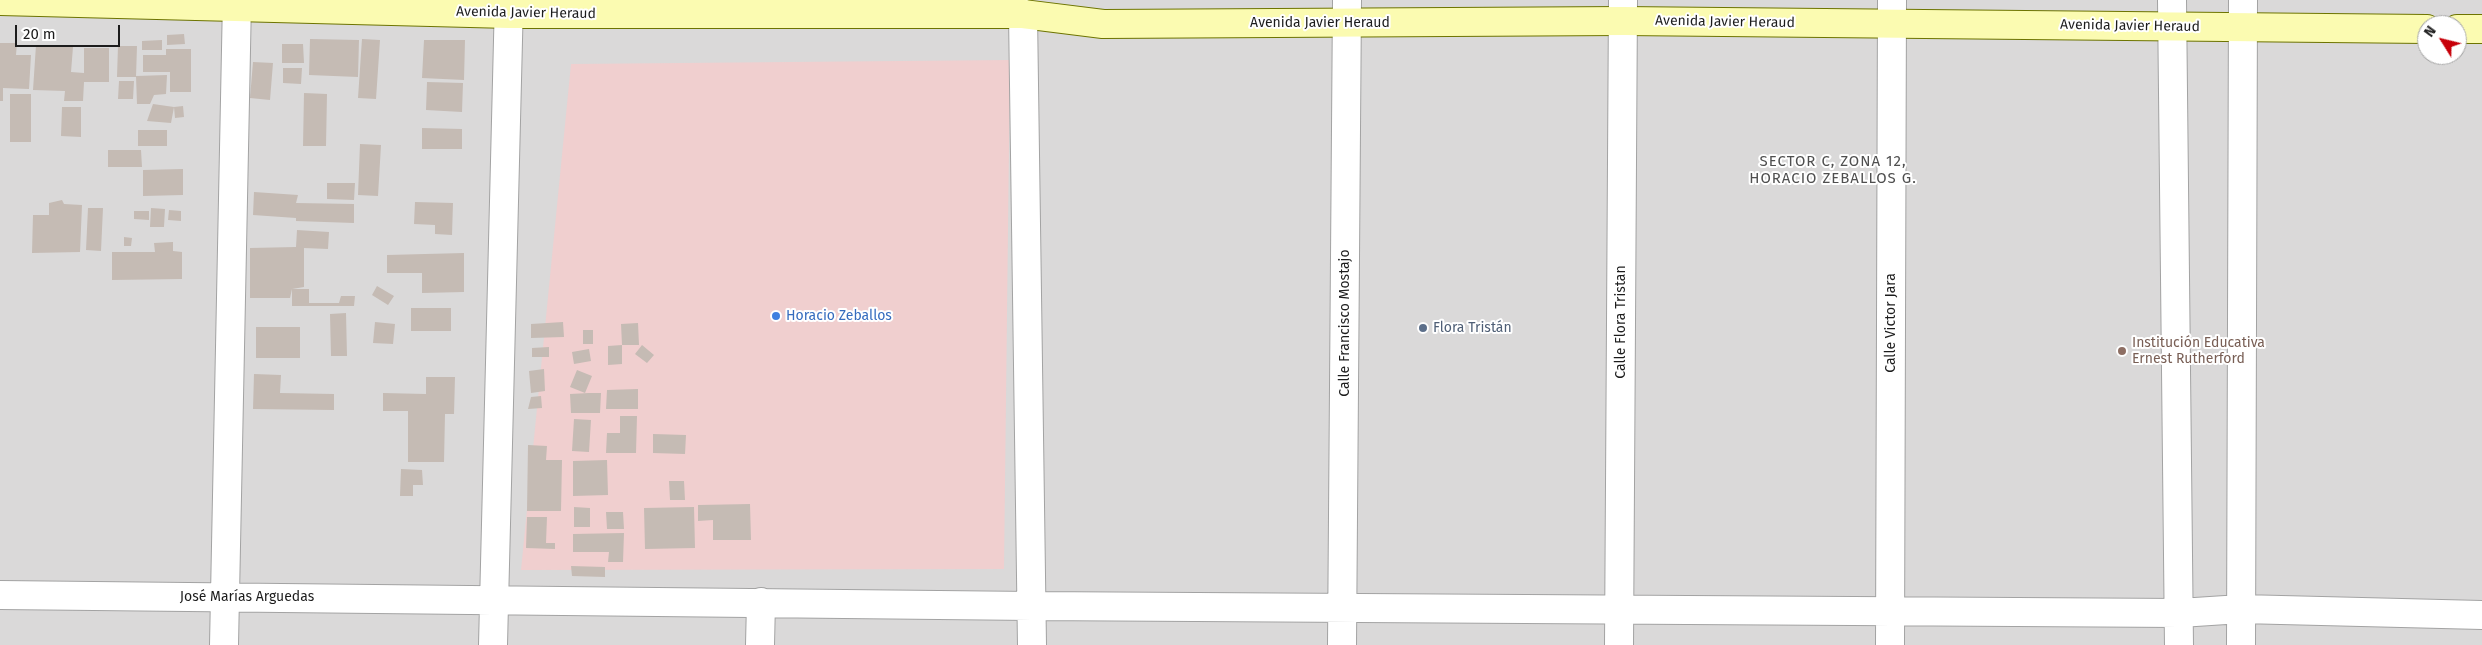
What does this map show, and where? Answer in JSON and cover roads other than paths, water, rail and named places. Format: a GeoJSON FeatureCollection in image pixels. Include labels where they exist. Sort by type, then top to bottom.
{"type":"FeatureCollection","features":[{"type":"Feature","properties":{"kind":"street"},"geometry":{"type":"LineString","coordinates":[[1000,0],[1024,7],[1032,645]]}},
{"type":"Feature","properties":{"kind":"street","name":"Avenida Javier Heraud"},"geometry":{"type":"LineString","coordinates":[[1024,7],[1054,0]]}},
{"type":"Feature","properties":{"kind":"street"},"geometry":{"type":"LineString","coordinates":[[2241,645],[2243,0]]}},
{"type":"Feature","properties":{"kind":"street","name":"Avenida Javier Heraud"},"geometry":{"type":"LineString","coordinates":[[0,1],[509,7],[1024,7],[1103,24],[1347,11],[1623,10],[2172,13],[2242,27],[2417,29]]}},
{"type":"Feature","properties":{"kind":"street"},"geometry":{"type":"LineString","coordinates":[[224,645],[237,4]]}},
{"type":"Feature","properties":{"kind":"street"},"geometry":{"type":"LineString","coordinates":[[493,645],[509,7]]}},
{"type":"Feature","properties":{"kind":"street","name":"Calle Flora Tristan"},"geometry":{"type":"LineString","coordinates":[[1619,645],[1623,10]]}},
{"type":"Feature","properties":{"kind":"street","name":"Calle Francisco Mostajo"},"geometry":{"type":"LineString","coordinates":[[1342,645],[1347,11]]}},
{"type":"Feature","properties":{"kind":"street","name":"Calle Victor Jara"},"geometry":{"type":"LineString","coordinates":[[1890,645],[1892,12]]}},
{"type":"Feature","properties":{"kind":"street"},"geometry":{"type":"LineString","coordinates":[[2172,13],[2179,645]]}},
{"type":"Feature","properties":{"kind":"street"},"geometry":{"type":"LineString","coordinates":[[2467,29],[2482,29]]}},
{"type":"Feature","properties":{"kind":"street","name":"José Marías Arguedas"},"geometry":{"type":"LineString","coordinates":[[0,595],[1032,606],[2180,613],[2241,609],[2482,615]]}},
{"type":"Feature","properties":{"kind":"street"},"geometry":{"type":"LineString","coordinates":[[760,645],[761,602]]}},
{"type":"Feature","properties":{"kind":"place","name":"Horacio Zeballos"},"geometry":{"type":"Point","coordinates":[776,316]}},
{"type":"Feature","properties":{"kind":"place","name":"Flora Tristán"},"geometry":{"type":"Point","coordinates":[1423,328]}},
{"type":"Feature","properties":{"kind":"place","name":"Institución Educativa Ernest Rutherford"},"geometry":{"type":"Point","coordinates":[2122,351]}},
{"type":"Feature","properties":{"kind":"district","name":"SECTOR C, ZONA 12, HORACIO ZEBALLOS G."},"geometry":{"type":"Point","coordinates":[1833,170]}}]}
